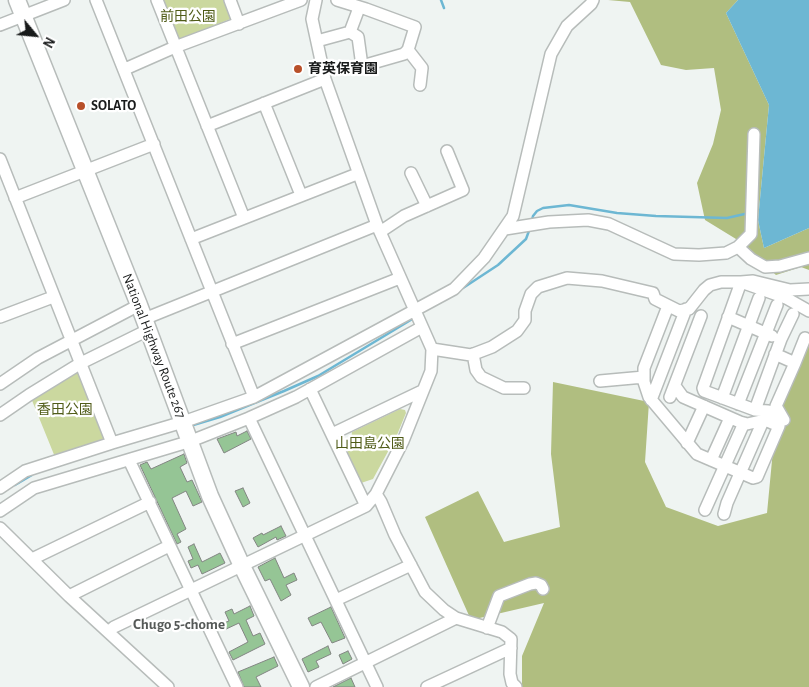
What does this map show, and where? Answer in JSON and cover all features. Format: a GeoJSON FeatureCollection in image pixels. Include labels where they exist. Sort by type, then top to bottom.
{"type":"FeatureCollection","features":[{"type":"Feature","properties":{"kind":"highway","name":"National Highway Route 267"},"geometry":{"type":"LineString","coordinates":[[17,0],[143,318],[210,496],[301,687]]}},
{"type":"Feature","properties":{"kind":"street"},"geometry":{"type":"LineString","coordinates":[[0,25],[64,0]]}},
{"type":"Feature","properties":{"kind":"street"},"geometry":{"type":"LineString","coordinates":[[96,0],[254,397]]}},
{"type":"Feature","properties":{"kind":"street"},"geometry":{"type":"LineString","coordinates":[[157,0],[244,218]]}},
{"type":"Feature","properties":{"kind":"street"},"geometry":{"type":"LineString","coordinates":[[230,0],[239,24]]}},
{"type":"Feature","properties":{"kind":"street"},"geometry":{"type":"LineString","coordinates":[[125,69],[175,47],[301,0]]}},
{"type":"Feature","properties":{"kind":"street"},"geometry":{"type":"LineString","coordinates":[[109,631],[366,506],[376,494],[402,441],[431,371],[432,349],[378,229],[325,79],[312,19],[316,0]]}},
{"type":"Feature","properties":{"kind":"street"},"geometry":{"type":"LineString","coordinates":[[336,0],[366,9],[415,28],[408,50],[404,54],[362,66],[358,38],[350,32]]}},
{"type":"Feature","properties":{"kind":"street"},"geometry":{"type":"LineString","coordinates":[[0,488],[26,471],[112,443],[249,418],[310,389],[418,317],[454,289],[484,258],[513,216],[551,54],[567,26],[593,0]]}},
{"type":"Feature","properties":{"kind":"street"},"geometry":{"type":"LineString","coordinates":[[350,32],[359,8]]}},
{"type":"Feature","properties":{"kind":"street"},"geometry":{"type":"LineString","coordinates":[[317,42],[350,32]]}},
{"type":"Feature","properties":{"kind":"street"},"geometry":{"type":"LineString","coordinates":[[408,50],[422,68],[420,85]]}},
{"type":"Feature","properties":{"kind":"street"},"geometry":{"type":"LineString","coordinates":[[207,126],[325,79]]}},
{"type":"Feature","properties":{"kind":"street"},"geometry":{"type":"LineString","coordinates":[[264,103],[301,195]]}},
{"type":"Feature","properties":{"kind":"street"},"geometry":{"type":"LineString","coordinates":[[505,229],[556,221],[588,220],[609,224],[674,254],[726,253],[738,247],[751,234],[754,134]]}},
{"type":"Feature","properties":{"kind":"street"},"geometry":{"type":"LineString","coordinates":[[15,198],[154,144]]}},
{"type":"Feature","properties":{"kind":"street"},"geometry":{"type":"LineString","coordinates":[[0,384],[38,358],[71,340],[143,318],[378,229],[463,190],[447,151]]}},
{"type":"Feature","properties":{"kind":"street"},"geometry":{"type":"LineString","coordinates":[[0,159],[112,443]]}},
{"type":"Feature","properties":{"kind":"street"},"geometry":{"type":"LineString","coordinates":[[410,173],[426,206]]}},
{"type":"Feature","properties":{"kind":"street"},"geometry":{"type":"LineString","coordinates":[[191,239],[357,174]]}},
{"type":"Feature","properties":{"kind":"street"},"geometry":{"type":"LineString","coordinates":[[738,247],[765,268],[809,258]]}},
{"type":"Feature","properties":{"kind":"street"},"geometry":{"type":"LineString","coordinates":[[232,344],[400,278]]}},
{"type":"Feature","properties":{"kind":"street"},"geometry":{"type":"LineString","coordinates":[[432,349],[473,354],[492,347],[517,331],[525,320],[525,311],[531,294],[538,287],[567,278],[602,281],[653,293],[656,299],[679,311],[689,309],[710,285],[721,282],[753,281],[790,290],[809,289]]}},
{"type":"Feature","properties":{"kind":"street"},"geometry":{"type":"LineString","coordinates":[[740,282],[786,298],[809,311]]}},
{"type":"Feature","properties":{"kind":"street"},"geometry":{"type":"LineString","coordinates":[[740,282],[702,388],[704,392],[755,410],[768,411],[776,417],[782,426]]}},
{"type":"Feature","properties":{"kind":"street"},"geometry":{"type":"LineString","coordinates":[[0,316],[54,297]]}},
{"type":"Feature","properties":{"kind":"street"},"geometry":{"type":"LineString","coordinates":[[722,398],[759,298]]}},
{"type":"Feature","properties":{"kind":"street"},"geometry":{"type":"LineString","coordinates":[[738,404],[777,305]]}},
{"type":"Feature","properties":{"kind":"street"},"geometry":{"type":"LineString","coordinates":[[668,306],[644,368],[644,382],[651,400],[697,454],[753,478],[757,476],[782,426],[783,417],[776,406],[805,338]]}},
{"type":"Feature","properties":{"kind":"street"},"geometry":{"type":"LineString","coordinates":[[651,400],[686,309]]}},
{"type":"Feature","properties":{"kind":"street"},"geometry":{"type":"LineString","coordinates":[[755,410],[775,354],[793,314]]}},
{"type":"Feature","properties":{"kind":"street"},"geometry":{"type":"LineString","coordinates":[[674,388],[701,316]]}},
{"type":"Feature","properties":{"kind":"street"},"geometry":{"type":"LineString","coordinates":[[0,511],[34,488],[129,460],[418,317]]}},
{"type":"Feature","properties":{"kind":"street"},"geometry":{"type":"LineString","coordinates":[[728,317],[781,339]]}},
{"type":"Feature","properties":{"kind":"street"},"geometry":{"type":"LineString","coordinates":[[0,415],[29,394],[81,363],[143,318]]}},
{"type":"Feature","properties":{"kind":"street"},"geometry":{"type":"LineString","coordinates":[[473,354],[476,370],[481,377],[504,388],[524,388]]}},
{"type":"Feature","properties":{"kind":"street"},"geometry":{"type":"LineString","coordinates":[[775,354],[795,363]]}},
{"type":"Feature","properties":{"kind":"street"},"geometry":{"type":"LineString","coordinates":[[713,358],[766,379]]}},
{"type":"Feature","properties":{"kind":"street"},"geometry":{"type":"LineString","coordinates":[[600,381],[644,377]]}},
{"type":"Feature","properties":{"kind":"street"},"geometry":{"type":"LineString","coordinates":[[674,388],[682,387],[692,393]]}},
{"type":"Feature","properties":{"kind":"street"},"geometry":{"type":"LineString","coordinates":[[674,388],[683,397],[744,423],[762,421],[773,422],[782,426]]}},
{"type":"Feature","properties":{"kind":"street"},"geometry":{"type":"LineString","coordinates":[[310,389],[366,506]]}},
{"type":"Feature","properties":{"kind":"street"},"geometry":{"type":"LineString","coordinates":[[332,434],[422,391]]}},
{"type":"Feature","properties":{"kind":"street"},"geometry":{"type":"LineString","coordinates":[[687,443],[704,406]]}},
{"type":"Feature","properties":{"kind":"street"},"geometry":{"type":"LineString","coordinates":[[249,418],[377,687]]}},
{"type":"Feature","properties":{"kind":"street"},"geometry":{"type":"LineString","coordinates":[[711,460],[730,418]]}},
{"type":"Feature","properties":{"kind":"street"},"geometry":{"type":"LineString","coordinates":[[724,514],[727,502],[762,421]]}},
{"type":"Feature","properties":{"kind":"street"},"geometry":{"type":"LineString","coordinates":[[705,510],[744,423]]}},
{"type":"Feature","properties":{"kind":"street"},"geometry":{"type":"LineString","coordinates":[[129,460],[237,687]]}},
{"type":"Feature","properties":{"kind":"street"},"geometry":{"type":"LineString","coordinates":[[376,494],[382,502],[395,535],[425,592],[444,610],[456,618],[502,632],[511,639],[510,674],[512,683],[516,687]]}},
{"type":"Feature","properties":{"kind":"street"},"geometry":{"type":"LineString","coordinates":[[32,559],[150,502]]}},
{"type":"Feature","properties":{"kind":"street"},"geometry":{"type":"LineString","coordinates":[[0,528],[69,596],[168,687]]}},
{"type":"Feature","properties":{"kind":"street"},"geometry":{"type":"LineString","coordinates":[[69,596],[169,546]]}},
{"type":"Feature","properties":{"kind":"street"},"geometry":{"type":"LineString","coordinates":[[336,600],[410,564]]}},
{"type":"Feature","properties":{"kind":"street"},"geometry":{"type":"LineString","coordinates":[[487,628],[499,596],[530,584],[541,585],[543,589]]}},
{"type":"Feature","properties":{"kind":"street"},"geometry":{"type":"LineString","coordinates":[[316,687],[456,618]]}},
{"type":"Feature","properties":{"kind":"street"},"geometry":{"type":"LineString","coordinates":[[427,687],[511,648]]}},
{"type":"Feature","properties":{"kind":"green space","name":"前田公園"},"geometry":{"type":"Polygon","coordinates":[[[163,0],[225,0],[233,18],[178,40],[163,0]]]}},
{"type":"Feature","properties":{"kind":"green space"},"geometry":{"type":"Polygon","coordinates":[[[608,0],[738,0],[726,13],[769,105],[758,220],[764,248],[809,228],[809,270],[801,267],[776,275],[736,239],[705,220],[697,183],[713,144],[721,110],[714,68],[686,70],[661,65],[630,2],[608,0]]]}},
{"type":"Feature","properties":{"kind":"green space"},"geometry":{"type":"Polygon","coordinates":[[[809,333],[809,687],[522,687],[522,656],[544,603],[471,620],[425,517],[478,491],[504,542],[560,527],[551,454],[553,382],[649,402],[645,462],[666,507],[718,526],[767,513],[775,429],[809,333]]]}},
{"type":"Feature","properties":{"kind":"green space","name":"香田公園"},"geometry":{"type":"Polygon","coordinates":[[[79,370],[106,441],[55,457],[31,398],[79,370]]]}},
{"type":"Feature","properties":{"kind":"green space","name":"山田島公園"},"geometry":{"type":"Polygon","coordinates":[[[400,409],[405,410],[406,413],[397,435],[373,479],[361,483],[344,448],[351,442],[352,432],[400,409]]]}},
{"type":"Feature","properties":{"kind":"water"},"geometry":{"type":"Polygon","coordinates":[[[738,0],[809,0],[809,228],[764,248],[758,220],[769,105],[726,13],[738,0]]]}},
{"type":"Feature","properties":{"kind":"building"},"geometry":{"type":"Polygon","coordinates":[[[247,431],[251,439],[224,453],[217,439],[236,432],[237,436],[247,431]]]}},
{"type":"Feature","properties":{"kind":"building"},"geometry":{"type":"Polygon","coordinates":[[[184,454],[187,463],[180,467],[187,482],[192,480],[202,502],[193,506],[186,491],[172,498],[186,529],[177,534],[181,542],[177,544],[140,465],[147,462],[151,469],[184,454]]]}},
{"type":"Feature","properties":{"kind":"building"},"geometry":{"type":"Polygon","coordinates":[[[243,488],[250,503],[243,507],[235,491],[243,488]]]}},
{"type":"Feature","properties":{"kind":"building"},"geometry":{"type":"Polygon","coordinates":[[[281,526],[286,536],[277,540],[276,537],[258,547],[253,538],[281,526]]]}},
{"type":"Feature","properties":{"kind":"building"},"geometry":{"type":"Polygon","coordinates":[[[194,544],[202,562],[220,553],[225,563],[202,574],[198,565],[191,568],[188,561],[193,559],[188,547],[194,544]]]}},
{"type":"Feature","properties":{"kind":"building"},"geometry":{"type":"Polygon","coordinates":[[[275,558],[284,578],[294,573],[297,580],[286,585],[291,595],[281,601],[270,579],[265,581],[258,567],[275,558]]]}},
{"type":"Feature","properties":{"kind":"building"},"geometry":{"type":"Polygon","coordinates":[[[250,606],[254,616],[246,620],[253,636],[260,633],[265,644],[233,660],[229,652],[248,642],[239,623],[224,630],[221,624],[229,621],[225,612],[232,609],[234,614],[250,606]]]}},
{"type":"Feature","properties":{"kind":"building"},"geometry":{"type":"Polygon","coordinates":[[[331,607],[345,638],[332,643],[321,622],[312,626],[308,618],[331,607]]]}},
{"type":"Feature","properties":{"kind":"building"},"geometry":{"type":"Polygon","coordinates":[[[328,646],[331,654],[316,661],[319,667],[308,672],[302,659],[328,646]]]}},
{"type":"Feature","properties":{"kind":"building"},"geometry":{"type":"Polygon","coordinates":[[[348,651],[352,659],[343,664],[339,655],[348,651]]]}},
{"type":"Feature","properties":{"kind":"building"},"geometry":{"type":"Polygon","coordinates":[[[274,657],[278,666],[256,677],[261,687],[244,687],[238,672],[274,657]]]}},
{"type":"Feature","properties":{"kind":"building"},"geometry":{"type":"Polygon","coordinates":[[[351,678],[355,687],[333,687],[351,678]]]}},
{"type":"Feature","properties":{"kind":"waterway"},"geometry":{"type":"LineString","coordinates":[[441,0],[444,8]]}},
{"type":"Feature","properties":{"kind":"waterway"},"geometry":{"type":"LineString","coordinates":[[532,220],[537,211],[543,208],[569,205],[617,213],[656,216],[727,218],[749,213]]}},
{"type":"Feature","properties":{"kind":"waterway"},"geometry":{"type":"LineString","coordinates":[[463,288],[498,265],[526,239],[530,228]]}},
{"type":"Feature","properties":{"kind":"waterway"},"geometry":{"type":"LineString","coordinates":[[190,426],[220,417],[318,376],[414,318]]}},
{"type":"Feature","properties":{"kind":"waterway"},"geometry":{"type":"LineString","coordinates":[[15,485],[32,475]]}},
{"type":"Feature","properties":{"kind":"place","name":"育英保育園"},"geometry":{"type":"Point","coordinates":[298,69]}},
{"type":"Feature","properties":{"kind":"place","name":"SOLATO"},"geometry":{"type":"Point","coordinates":[81,106]}},
{"type":"Feature","properties":{"kind":"district","name":"Chugo 5-chome"},"geometry":{"type":"Point","coordinates":[179,624]}}]}
